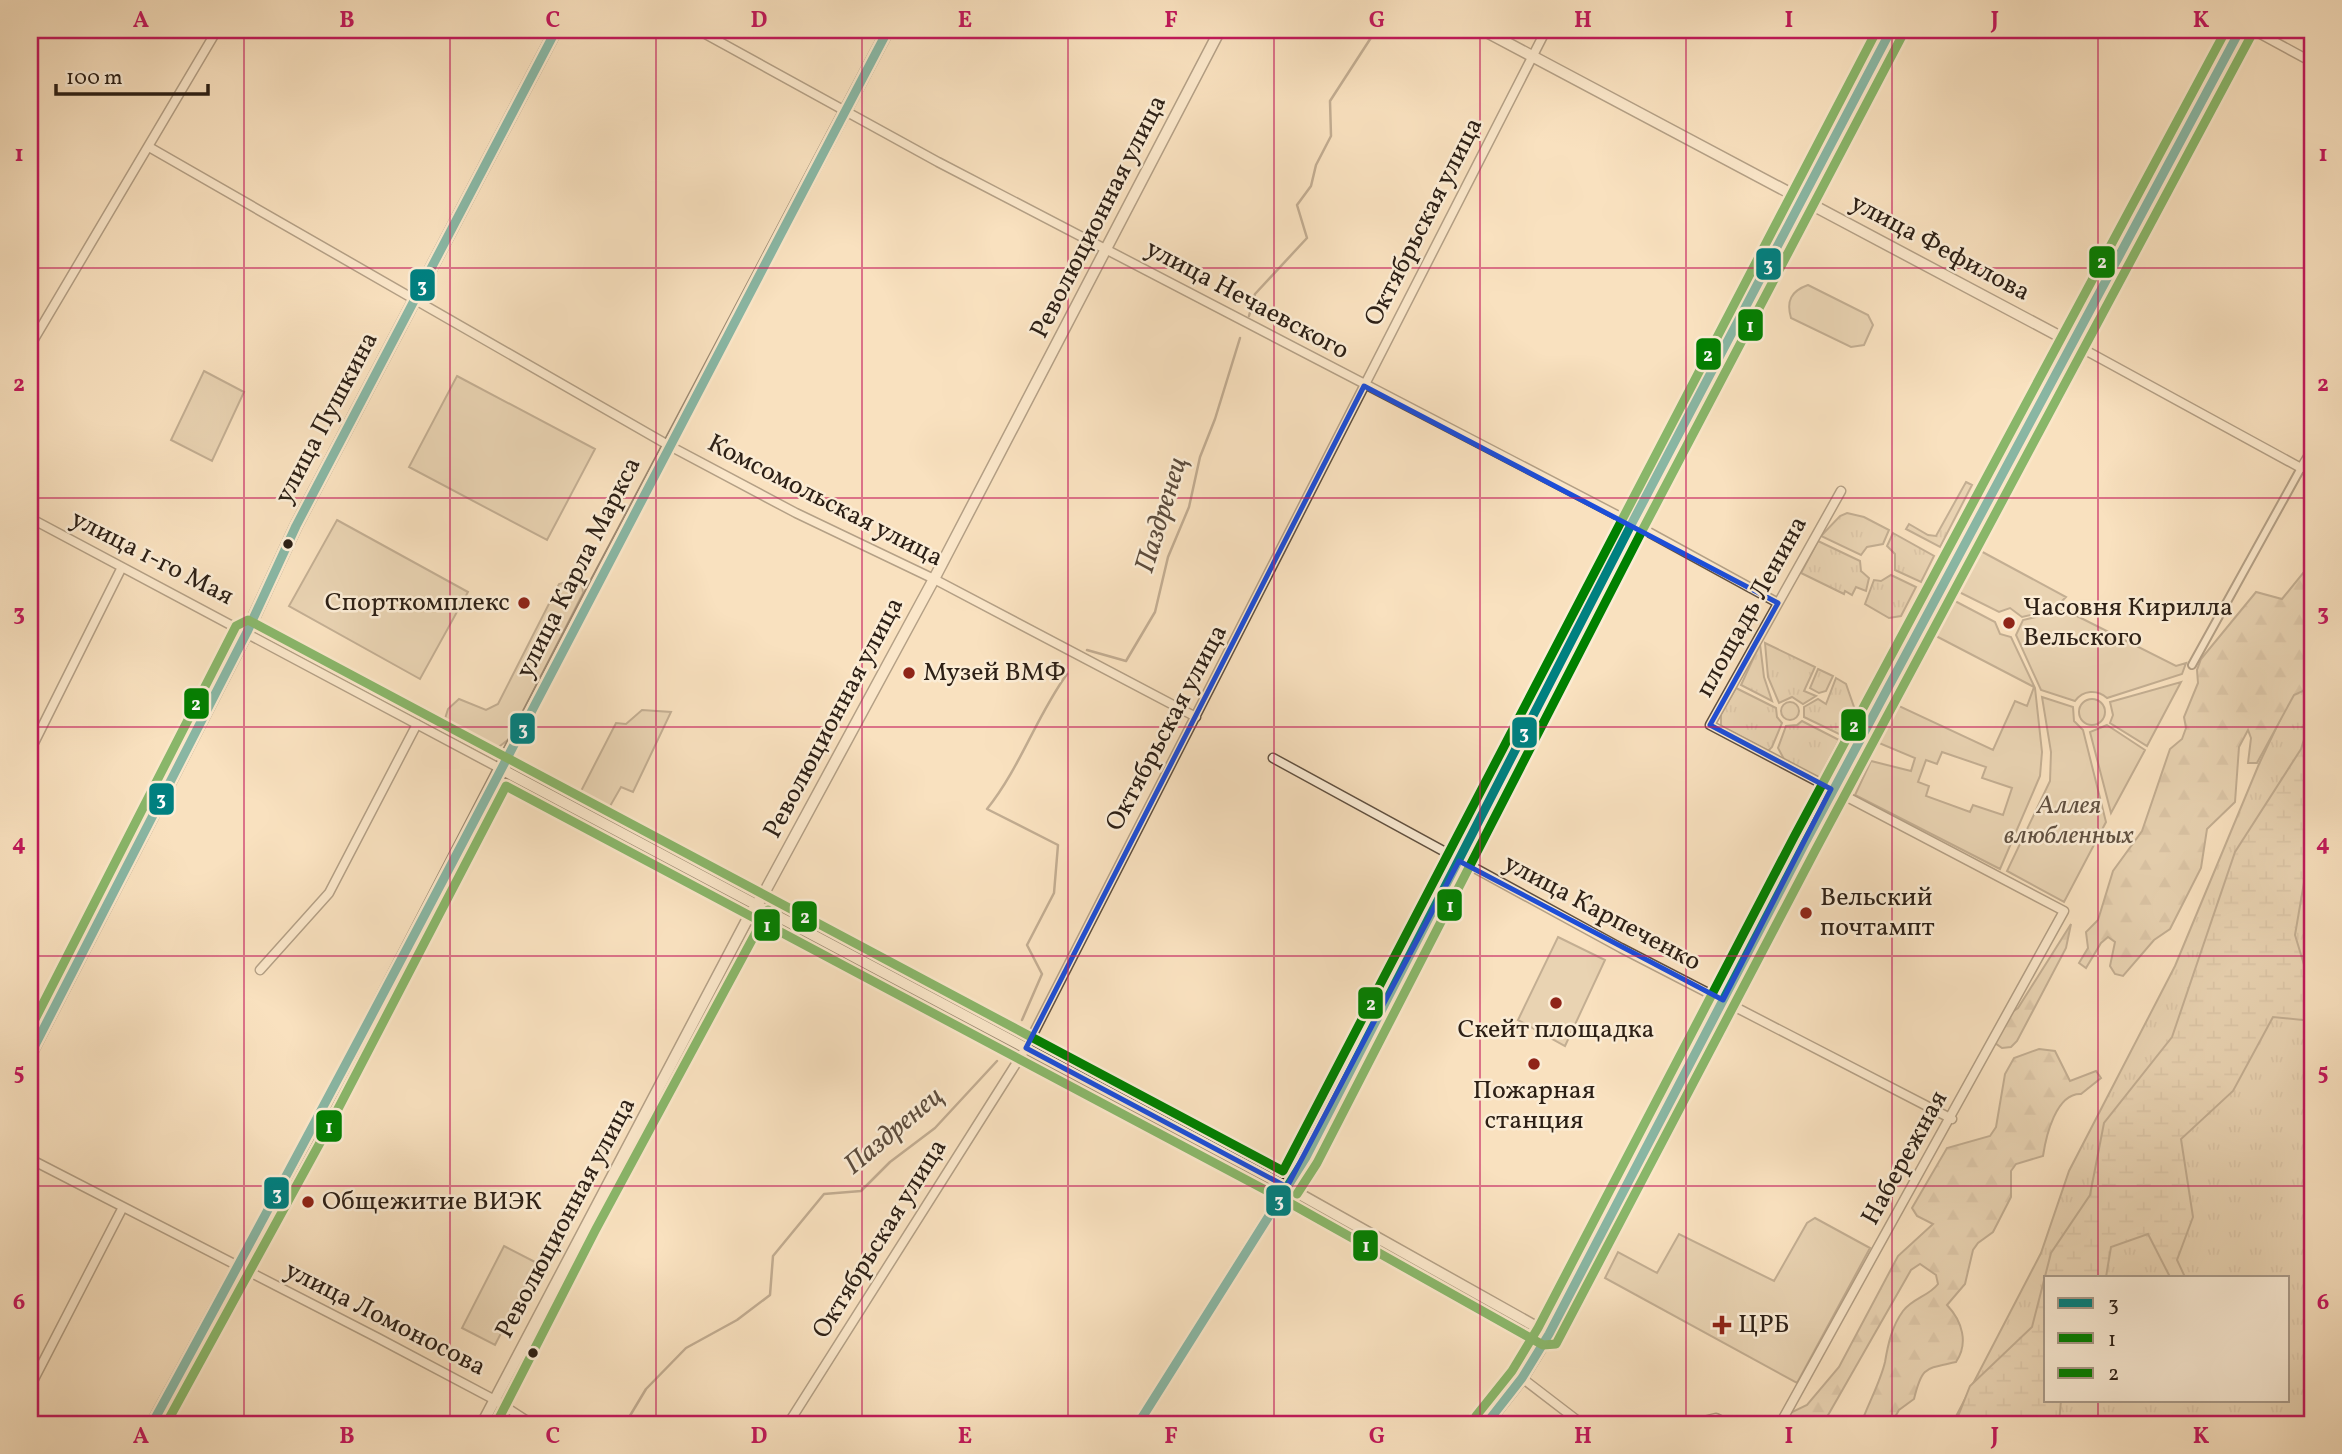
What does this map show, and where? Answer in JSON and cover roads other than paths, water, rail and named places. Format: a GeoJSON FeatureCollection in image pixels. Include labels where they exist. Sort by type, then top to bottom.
{"type":"FeatureCollection","features":[{"type":"Feature","properties":{"kind":"main road","name":"улица Пушкина"},"geometry":{"type":"LineString","coordinates":[[30,1055],[247,632],[296,526],[556,30]]}},
{"type":"Feature","properties":{"kind":"main road","name":"улица Карла Маркса"},"geometry":{"type":"LineString","coordinates":[[152,1424],[239,1267],[888,30]]}},
{"type":"Feature","properties":{"kind":"main road"},"geometry":{"type":"LineString","coordinates":[[1287,1188],[1306,1157],[1632,523],[1891,30]]}},
{"type":"Feature","properties":{"kind":"main road"},"geometry":{"type":"LineString","coordinates":[[1486,1424],[1522,1378],[1549,1334],[1831,789],[2074,345],[2240,30]]}},
{"type":"Feature","properties":{"kind":"main road","name":"улица 1-го Мая"},"geometry":{"type":"LineString","coordinates":[[501,769],[1287,1188]]}},
{"type":"Feature","properties":{"kind":"street"},"geometry":{"type":"LineString","coordinates":[[30,346],[217,30]]}},
{"type":"Feature","properties":{"kind":"street","name":"улица Нечаевского"},"geometry":{"type":"LineString","coordinates":[[698,30],[1364,386],[1632,523],[1778,603]]}},
{"type":"Feature","properties":{"kind":"street","name":"Революционная улица"},"geometry":{"type":"LineString","coordinates":[[482,1424],[585,1223],[934,579],[1220,30]]}},
{"type":"Feature","properties":{"kind":"street","name":"улица Фефилова"},"geometry":{"type":"LineString","coordinates":[[1483,30],[1804,198],[2301,468]]}},
{"type":"Feature","properties":{"kind":"street","name":"Октябрьская улица"},"geometry":{"type":"LineString","coordinates":[[788,1424],[1026,1048],[1546,30]]}},
{"type":"Feature","properties":{"kind":"street"},"geometry":{"type":"LineString","coordinates":[[2253,30],[2312,62]]}},
{"type":"Feature","properties":{"kind":"street","name":"Комсомольская улица"},"geometry":{"type":"LineString","coordinates":[[149,147],[668,445],[796,513],[934,579],[1196,717]]}},
{"type":"Feature","properties":{"kind":"street"},"geometry":{"type":"LineString","coordinates":[[2192,665],[2312,450]]}},
{"type":"Feature","properties":{"kind":"street","name":"площадь Ленина"},"geometry":{"type":"LineString","coordinates":[[1841,491],[1710,725],[2064,911]]}},
{"type":"Feature","properties":{"kind":"street","name":"улица 1-го Мая"},"geometry":{"type":"LineString","coordinates":[[30,519],[501,769]]}},
{"type":"Feature","properties":{"kind":"street"},"geometry":{"type":"LineString","coordinates":[[30,751],[121,569]]}},
{"type":"Feature","properties":{"kind":"street"},"geometry":{"type":"LineString","coordinates":[[260,970],[329,893],[416,724]]}},
{"type":"Feature","properties":{"kind":"street","name":"улица Карпеченко"},"geometry":{"type":"LineString","coordinates":[[1273,758],[1459,861],[1952,1119]]}},
{"type":"Feature","properties":{"kind":"street","name":"Набережная"},"geometry":{"type":"LineString","coordinates":[[1780,1424],[1952,1119],[2064,911]]}},
{"type":"Feature","properties":{"kind":"street","name":"улица Ломоносова"},"geometry":{"type":"LineString","coordinates":[[30,1159],[495,1400],[532,1424]]}},
{"type":"Feature","properties":{"kind":"street"},"geometry":{"type":"LineString","coordinates":[[1138,1424],[1287,1188]]}},
{"type":"Feature","properties":{"kind":"street","name":"улица 1-го Мая"},"geometry":{"type":"LineString","coordinates":[[1287,1188],[1549,1334]]}},
{"type":"Feature","properties":{"kind":"street"},"geometry":{"type":"LineString","coordinates":[[30,1387],[123,1207]]}},
{"type":"Feature","properties":{"kind":"street"},"geometry":{"type":"LineString","coordinates":[[1522,1378],[1582,1424]]}},
{"type":"Feature","properties":{"kind":"street"},"geometry":{"type":"LineString","coordinates":[[1691,1424],[1716,1418],[1728,1424]]}},
{"type":"Feature","properties":{"kind":"waterway","name":"Паздренец"},"geometry":{"type":"LineString","coordinates":[[1249,316],[1255,294],[1307,238],[1297,205],[1311,186],[1316,165],[1331,136],[1330,101],[1376,30]]}},
{"type":"Feature","properties":{"kind":"waterway","name":"Паздренец"},"geometry":{"type":"LineString","coordinates":[[1087,650],[1126,661],[1155,612],[1168,557],[1189,507],[1200,457],[1215,419],[1240,338]]}},
{"type":"Feature","properties":{"kind":"waterway","name":"Паздренец"},"geometry":{"type":"LineString","coordinates":[[1022,1020],[1042,974],[1027,945],[1054,893],[1058,845],[987,809],[1009,777],[1046,707],[1067,674]]}},
{"type":"Feature","properties":{"kind":"waterway","name":"Паздренец"},"geometry":{"type":"LineString","coordinates":[[625,1424],[646,1389],[686,1348],[737,1320],[770,1295],[773,1256],[824,1194],[861,1191],[890,1162],[935,1128],[997,1061]]}},
{"type":"Feature","properties":{"kind":"place","name":"Спорткомплекс"},"geometry":{"type":"Point","coordinates":[524,603]}},
{"type":"Feature","properties":{"kind":"place","name":"Часовня Кирилла Вельского"},"geometry":{"type":"Point","coordinates":[2009,623]}},
{"type":"Feature","properties":{"kind":"place","name":"Музей ВМФ"},"geometry":{"type":"Point","coordinates":[909,673]}},
{"type":"Feature","properties":{"kind":"place","name":"Вельский почтампт"},"geometry":{"type":"Point","coordinates":[1806,913]}},
{"type":"Feature","properties":{"kind":"place","name":"Скейт площадка"},"geometry":{"type":"Point","coordinates":[1556,1003]}},
{"type":"Feature","properties":{"kind":"place","name":"Пожарная станция"},"geometry":{"type":"Point","coordinates":[1534,1064]}},
{"type":"Feature","properties":{"kind":"place","name":"Общежитие ВИЭК"},"geometry":{"type":"Point","coordinates":[308,1202]}},
{"type":"Feature","properties":{"kind":"place","name":"ЦРБ"},"geometry":{"type":"Point","coordinates":[1722,1325]}},
{"type":"Feature","properties":{"kind":"park label","name":"Аллея влюбленных"},"geometry":{"type":"Point","coordinates":[2069,821]}}]}
